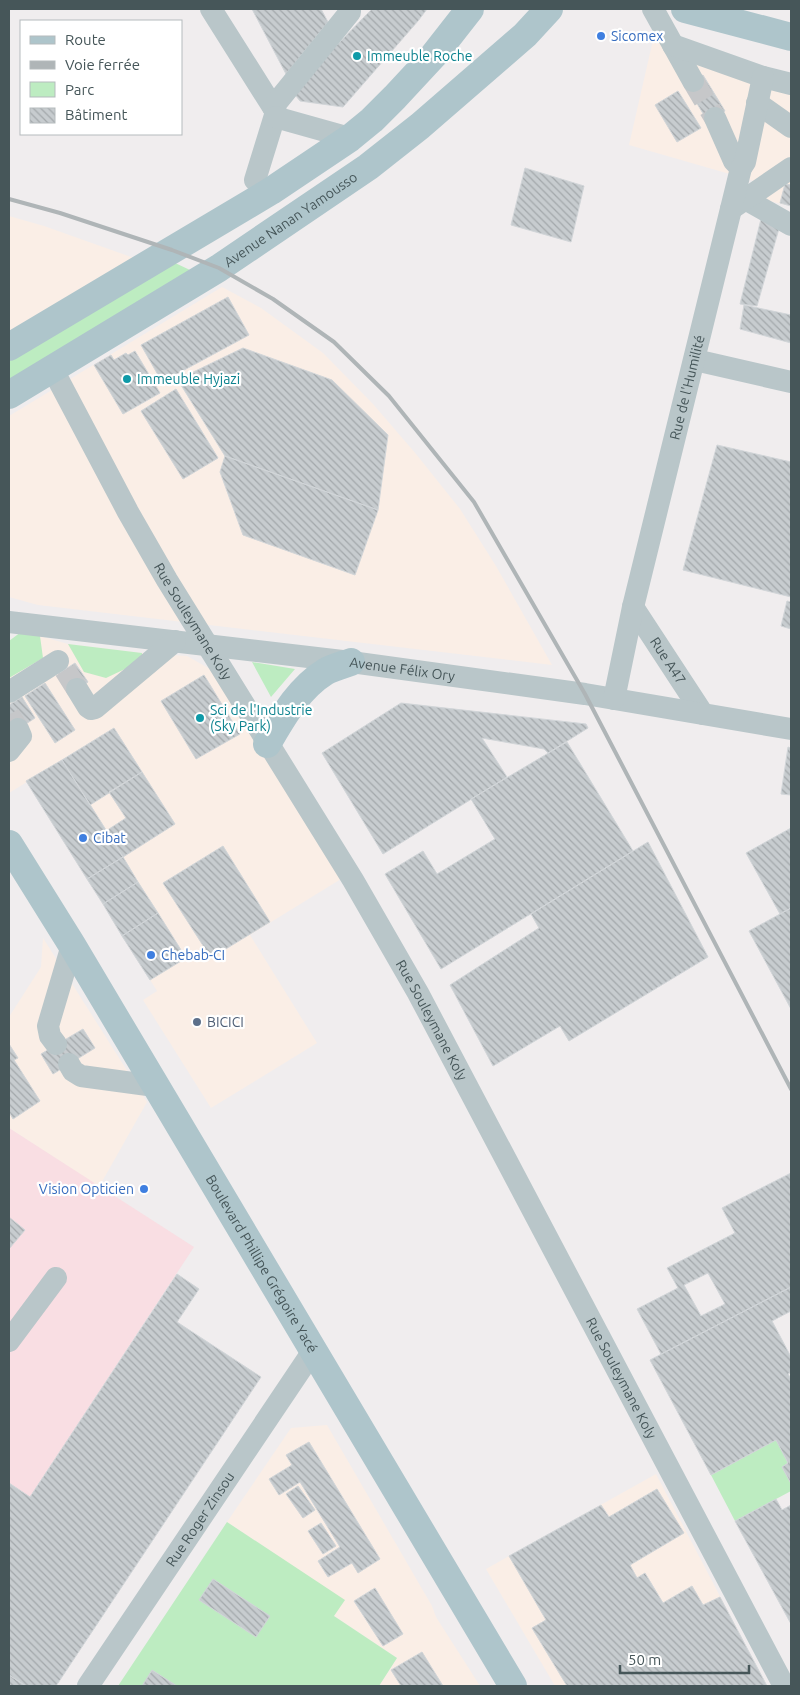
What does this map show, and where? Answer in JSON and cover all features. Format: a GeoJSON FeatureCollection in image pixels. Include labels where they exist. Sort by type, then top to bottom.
{"type":"FeatureCollection","features":[{"type":"Feature","properties":{"kind":"main road"},"geometry":{"type":"LineString","coordinates":[[11,341],[271,190],[350,138],[395,98],[434,55],[470,9]]}},
{"type":"Feature","properties":{"kind":"main road","name":"Avenue Nanan Yamousso"},"geometry":{"type":"LineString","coordinates":[[9,395],[218,268],[368,168],[420,126],[525,35],[549,9]]}},
{"type":"Feature","properties":{"kind":"main road"},"geometry":{"type":"LineString","coordinates":[[685,9],[791,36]]}},
{"type":"Feature","properties":{"kind":"main road"},"geometry":{"type":"LineString","coordinates":[[267,744],[286,712],[311,683],[327,671],[351,662]]}},
{"type":"Feature","properties":{"kind":"main road","name":"Boulevard Phillipe Grégoire Yacé"},"geometry":{"type":"LineString","coordinates":[[9,844],[72,945],[513,1686]]}},
{"type":"Feature","properties":{"kind":"street"},"geometry":{"type":"LineString","coordinates":[[211,9],[274,112],[350,138]]}},
{"type":"Feature","properties":{"kind":"street"},"geometry":{"type":"LineString","coordinates":[[255,180],[274,112],[350,9]]}},
{"type":"Feature","properties":{"kind":"street"},"geometry":{"type":"LineString","coordinates":[[653,9],[693,81]]}},
{"type":"Feature","properties":{"kind":"street"},"geometry":{"type":"LineString","coordinates":[[673,45],[763,77],[791,84]]}},
{"type":"Feature","properties":{"kind":"street","name":"Rue de l'Humilité"},"geometry":{"type":"LineString","coordinates":[[614,699],[633,608],[695,360],[738,204],[741,168],[744,162],[763,77]]}},
{"type":"Feature","properties":{"kind":"street"},"geometry":{"type":"LineString","coordinates":[[757,103],[791,127]]}},
{"type":"Feature","properties":{"kind":"street"},"geometry":{"type":"LineString","coordinates":[[715,118],[734,161],[741,168]]}},
{"type":"Feature","properties":{"kind":"street"},"geometry":{"type":"LineString","coordinates":[[738,204],[791,168]]}},
{"type":"Feature","properties":{"kind":"street"},"geometry":{"type":"LineString","coordinates":[[738,204],[791,225]]}},
{"type":"Feature","properties":{"kind":"street"},"geometry":{"type":"LineString","coordinates":[[695,360],[791,382]]}},
{"type":"Feature","properties":{"kind":"street","name":"Rue Souleymane Koly"},"geometry":{"type":"LineString","coordinates":[[52,368],[128,512],[206,645],[353,880],[418,992],[784,1686]]}},
{"type":"Feature","properties":{"kind":"street","name":"Rue A47"},"geometry":{"type":"LineString","coordinates":[[633,608],[703,714]]}},
{"type":"Feature","properties":{"kind":"street","name":"Avenue Félix Ory"},"geometry":{"type":"LineString","coordinates":[[10,623],[351,662],[614,699],[791,729]]}},
{"type":"Feature","properties":{"kind":"street"},"geometry":{"type":"LineString","coordinates":[[9,692],[61,665],[60,628]]}},
{"type":"Feature","properties":{"kind":"street"},"geometry":{"type":"LineString","coordinates":[[77,689],[88,707],[95,708],[175,641]]}},
{"type":"Feature","properties":{"kind":"street"},"geometry":{"type":"LineString","coordinates":[[9,751],[21,736],[18,729]]}},
{"type":"Feature","properties":{"kind":"street"},"geometry":{"type":"LineString","coordinates":[[56,1044],[50,1036],[48,1026],[72,945]]}},
{"type":"Feature","properties":{"kind":"street"},"geometry":{"type":"LineString","coordinates":[[69,1064],[73,1071],[81,1076],[155,1086]]}},
{"type":"Feature","properties":{"kind":"street"},"geometry":{"type":"LineString","coordinates":[[9,1341],[56,1278]]}},
{"type":"Feature","properties":{"kind":"street","name":"Rue Roger Zinsou"},"geometry":{"type":"LineString","coordinates":[[88,1686],[313,1351]]}},
{"type":"Feature","properties":{"kind":"shaded area"},"geometry":{"type":"Polygon","coordinates":[[[653,40],[732,70],[791,88],[791,206],[751,197],[754,181],[629,145],[653,40]]]}},
{"type":"Feature","properties":{"kind":"shaded area"},"geometry":{"type":"Polygon","coordinates":[[[9,216],[44,226],[134,258],[9,333],[9,216]]]}},
{"type":"Feature","properties":{"kind":"shaded area"},"geometry":{"type":"Polygon","coordinates":[[[222,287],[261,308],[323,353],[373,404],[460,509],[496,566],[552,665],[38,605],[9,597],[9,416],[222,287]]]}},
{"type":"Feature","properties":{"kind":"shaded area"},"geometry":{"type":"Polygon","coordinates":[[[40,636],[68,644],[142,653],[187,656],[210,669],[341,879],[250,935],[317,1043],[211,1108],[143,1000],[157,991],[27,782],[9,793],[9,641],[40,636]]]}},
{"type":"Feature","properties":{"kind":"shaded area"},"geometry":{"type":"Polygon","coordinates":[[[43,938],[147,1102],[99,1187],[9,1128],[9,1017],[41,967],[43,938]]]}},
{"type":"Feature","properties":{"kind":"shaded area"},"geometry":{"type":"Polygon","coordinates":[[[9,1128],[194,1247],[30,1497],[9,1483],[9,1128]]]}},
{"type":"Feature","properties":{"kind":"shaded area"},"geometry":{"type":"Polygon","coordinates":[[[327,1425],[432,1606],[436,1617],[480,1686],[379,1686],[397,1658],[334,1616],[344,1600],[227,1522],[291,1428],[327,1425]]]}},
{"type":"Feature","properties":{"kind":"shaded area"},"geometry":{"type":"Polygon","coordinates":[[[656,1474],[767,1686],[555,1686],[486,1569],[656,1474]]]}},
{"type":"Feature","properties":{"kind":"green space"},"geometry":{"type":"Polygon","coordinates":[[[173,262],[190,270],[9,381],[9,361],[173,262]]]}},
{"type":"Feature","properties":{"kind":"green space"},"geometry":{"type":"Polygon","coordinates":[[[21,632],[40,636],[43,658],[9,678],[9,641],[21,632]]]}},
{"type":"Feature","properties":{"kind":"green space"},"geometry":{"type":"Polygon","coordinates":[[[68,644],[142,653],[142,661],[106,678],[84,672],[68,644]]]}},
{"type":"Feature","properties":{"kind":"green space"},"geometry":{"type":"Polygon","coordinates":[[[252,662],[295,669],[271,697],[252,662]]]}},
{"type":"Feature","properties":{"kind":"green space"},"geometry":{"type":"Polygon","coordinates":[[[776,1440],[788,1463],[782,1467],[791,1482],[791,1491],[735,1521],[711,1475],[776,1440]]]}},
{"type":"Feature","properties":{"kind":"green space"},"geometry":{"type":"Polygon","coordinates":[[[227,1522],[345,1600],[334,1616],[397,1658],[379,1686],[118,1686],[227,1522]]]}},
{"type":"Feature","properties":{"kind":"building"},"geometry":{"type":"Polygon","coordinates":[[[252,9],[321,9],[328,22],[286,74],[252,9]]]}},
{"type":"Feature","properties":{"kind":"building","name":"Immeuble Roche"},"geometry":{"type":"Polygon","coordinates":[[[372,9],[427,9],[343,107],[300,101],[292,91],[372,9]]]}},
{"type":"Feature","properties":{"kind":"building"},"geometry":{"type":"Polygon","coordinates":[[[703,75],[725,111],[708,122],[686,85],[703,75]]]}},
{"type":"Feature","properties":{"kind":"building"},"geometry":{"type":"Polygon","coordinates":[[[678,91],[701,128],[677,142],[655,105],[678,91]]]}},
{"type":"Feature","properties":{"kind":"building"},"geometry":{"type":"Polygon","coordinates":[[[525,168],[584,186],[571,242],[511,225],[525,168]]]}},
{"type":"Feature","properties":{"kind":"building"},"geometry":{"type":"Polygon","coordinates":[[[785,184],[791,185],[791,206],[780,203],[785,184]]]}},
{"type":"Feature","properties":{"kind":"building"},"geometry":{"type":"Polygon","coordinates":[[[761,219],[780,225],[757,306],[740,304],[761,219]]]}},
{"type":"Feature","properties":{"kind":"building"},"geometry":{"type":"Polygon","coordinates":[[[228,297],[249,335],[162,382],[141,345],[228,297]]]}},
{"type":"Feature","properties":{"kind":"building"},"geometry":{"type":"Polygon","coordinates":[[[744,305],[791,315],[791,343],[740,329],[744,305]]]}},
{"type":"Feature","properties":{"kind":"building"},"geometry":{"type":"Polygon","coordinates":[[[243,348],[332,380],[388,435],[378,510],[225,456],[181,385],[185,376],[243,348]]]}},
{"type":"Feature","properties":{"kind":"building","name":"Immeuble Hyjazi"},"geometry":{"type":"Polygon","coordinates":[[[135,351],[160,393],[123,414],[94,365],[111,355],[114,360],[126,353],[128,355],[135,351]]]}},
{"type":"Feature","properties":{"kind":"building"},"geometry":{"type":"Polygon","coordinates":[[[176,389],[218,458],[183,479],[141,411],[176,389]]]}},
{"type":"Feature","properties":{"kind":"building"},"geometry":{"type":"Polygon","coordinates":[[[717,445],[791,462],[791,597],[683,570],[717,445]]]}},
{"type":"Feature","properties":{"kind":"building"},"geometry":{"type":"Polygon","coordinates":[[[225,456],[378,510],[355,575],[243,535],[220,472],[225,456]]]}},
{"type":"Feature","properties":{"kind":"building"},"geometry":{"type":"Polygon","coordinates":[[[787,601],[791,602],[791,629],[781,626],[787,601]]]}},
{"type":"Feature","properties":{"kind":"building"},"geometry":{"type":"Polygon","coordinates":[[[75,663],[88,682],[71,694],[58,674],[75,663]]]}},
{"type":"Feature","properties":{"kind":"building","name":"Sci de l'Industrie (Sky Park)"},"geometry":{"type":"Polygon","coordinates":[[[204,675],[240,734],[196,759],[161,701],[204,675]]]}},
{"type":"Feature","properties":{"kind":"building"},"geometry":{"type":"Polygon","coordinates":[[[45,683],[75,730],[55,743],[25,696],[45,683]]]}},
{"type":"Feature","properties":{"kind":"building"},"geometry":{"type":"Polygon","coordinates":[[[22,697],[35,718],[9,735],[9,705],[22,697]]]}},
{"type":"Feature","properties":{"kind":"building"},"geometry":{"type":"Polygon","coordinates":[[[401,703],[586,724],[588,728],[548,753],[544,749],[482,738],[507,777],[383,854],[322,753],[401,703]]]}},
{"type":"Feature","properties":{"kind":"building"},"geometry":{"type":"Polygon","coordinates":[[[114,728],[142,772],[90,805],[62,760],[114,728]]]}},
{"type":"Feature","properties":{"kind":"building"},"geometry":{"type":"Polygon","coordinates":[[[567,742],[633,851],[441,969],[385,874],[423,851],[437,874],[495,839],[471,799],[567,742]]]}},
{"type":"Feature","properties":{"kind":"building"},"geometry":{"type":"Polygon","coordinates":[[[788,747],[791,748],[791,795],[781,794],[788,747]]]}},
{"type":"Feature","properties":{"kind":"building"},"geometry":{"type":"Polygon","coordinates":[[[62,760],[123,857],[87,879],[26,781],[62,760]]]}},
{"type":"Feature","properties":{"kind":"building"},"geometry":{"type":"Polygon","coordinates":[[[142,772],[175,824],[123,857],[106,831],[126,818],[109,792],[142,772]]]}},
{"type":"Feature","properties":{"kind":"building"},"geometry":{"type":"Polygon","coordinates":[[[791,828],[791,908],[780,914],[746,853],[791,828]]]}},
{"type":"Feature","properties":{"kind":"building"},"geometry":{"type":"Polygon","coordinates":[[[648,842],[708,957],[569,1041],[560,1026],[493,1066],[450,985],[539,928],[531,914],[648,842]]]}},
{"type":"Feature","properties":{"kind":"building"},"geometry":{"type":"Polygon","coordinates":[[[223,846],[270,922],[211,958],[163,883],[223,846]]]}},
{"type":"Feature","properties":{"kind":"building"},"geometry":{"type":"Polygon","coordinates":[[[123,857],[138,882],[103,904],[87,879],[123,857]]]}},
{"type":"Feature","properties":{"kind":"building"},"geometry":{"type":"Polygon","coordinates":[[[138,882],[158,913],[122,936],[103,904],[138,882]]]}},
{"type":"Feature","properties":{"kind":"building"},"geometry":{"type":"Polygon","coordinates":[[[791,908],[791,1009],[749,931],[791,908]]]}},
{"type":"Feature","properties":{"kind":"building"},"geometry":{"type":"Polygon","coordinates":[[[158,913],[186,958],[150,980],[122,936],[158,913]]]}},
{"type":"Feature","properties":{"kind":"building"},"geometry":{"type":"Polygon","coordinates":[[[83,1029],[95,1048],[53,1074],[41,1054],[83,1029]]]}},
{"type":"Feature","properties":{"kind":"building"},"geometry":{"type":"Polygon","coordinates":[[[9,1044],[18,1058],[14,1060],[40,1101],[13,1119],[9,1112],[9,1044]]]}},
{"type":"Feature","properties":{"kind":"building"},"geometry":{"type":"Polygon","coordinates":[[[791,1173],[791,1287],[661,1354],[637,1309],[678,1288],[667,1268],[735,1233],[722,1208],[791,1173]],[[708,1273],[684,1285],[701,1316],[725,1304],[708,1273]]]}},
{"type":"Feature","properties":{"kind":"building"},"geometry":{"type":"Polygon","coordinates":[[[9,1217],[25,1230],[9,1249],[9,1217]]]}},
{"type":"Feature","properties":{"kind":"building"},"geometry":{"type":"Polygon","coordinates":[[[177,1274],[199,1289],[177,1322],[261,1377],[56,1686],[26,1686],[9,1675],[9,1483],[30,1497],[177,1274]]]}},
{"type":"Feature","properties":{"kind":"building"},"geometry":{"type":"Polygon","coordinates":[[[791,1287],[791,1311],[772,1321],[791,1357],[791,1372],[788,1374],[791,1379],[791,1482],[782,1467],[788,1463],[776,1440],[711,1475],[650,1360],[791,1287]]]}},
{"type":"Feature","properties":{"kind":"building"},"geometry":{"type":"Polygon","coordinates":[[[309,1442],[380,1559],[358,1573],[352,1563],[328,1577],[318,1561],[340,1547],[300,1482],[279,1495],[269,1479],[292,1465],[286,1455],[309,1442]]]}},
{"type":"Feature","properties":{"kind":"building"},"geometry":{"type":"Polygon","coordinates":[[[298,1486],[315,1510],[303,1518],[286,1494],[298,1486]]]}},
{"type":"Feature","properties":{"kind":"building"},"geometry":{"type":"Polygon","coordinates":[[[657,1489],[684,1533],[630,1565],[637,1578],[645,1573],[663,1603],[692,1586],[703,1605],[720,1597],[767,1686],[567,1686],[532,1628],[546,1620],[509,1556],[601,1505],[609,1517],[657,1489]]]}},
{"type":"Feature","properties":{"kind":"building"},"geometry":{"type":"Polygon","coordinates":[[[776,1499],[782,1510],[791,1505],[791,1624],[735,1521],[776,1499]]]}},
{"type":"Feature","properties":{"kind":"building"},"geometry":{"type":"Polygon","coordinates":[[[321,1523],[336,1546],[323,1554],[308,1531],[321,1523]]]}},
{"type":"Feature","properties":{"kind":"building"},"geometry":{"type":"Polygon","coordinates":[[[213,1579],[270,1616],[256,1637],[199,1600],[213,1579]]]}},
{"type":"Feature","properties":{"kind":"building"},"geometry":{"type":"Polygon","coordinates":[[[375,1588],[403,1634],[383,1646],[354,1601],[375,1588]]]}},
{"type":"Feature","properties":{"kind":"building"},"geometry":{"type":"Polygon","coordinates":[[[422,1652],[443,1686],[401,1686],[391,1670],[422,1652]]]}},
{"type":"Feature","properties":{"kind":"building"},"geometry":{"type":"Polygon","coordinates":[[[152,1670],[177,1686],[142,1686],[152,1670]]]}},
{"type":"Feature","properties":{"kind":"building"},"geometry":{"type":"Polygon","coordinates":[[[9,1675],[26,1686],[9,1686],[9,1675]]]}},
{"type":"Feature","properties":{"kind":"tunnel"},"geometry":{"type":"LineString","coordinates":[[693,81],[715,118]]}},
{"type":"Feature","properties":{"kind":"tunnel"},"geometry":{"type":"LineString","coordinates":[[65,670],[77,689]]}},
{"type":"Feature","properties":{"kind":"tunnel"},"geometry":{"type":"LineString","coordinates":[[9,715],[18,729]]}},
{"type":"Feature","properties":{"kind":"railway"},"geometry":{"type":"LineString","coordinates":[[9,199],[60,213],[172,250],[219,268],[273,299],[334,342],[389,396],[474,502],[585,694],[791,1089]]}},
{"type":"Feature","properties":{"kind":"place","name":"Sicomex"},"geometry":{"type":"Point","coordinates":[601,36]}},
{"type":"Feature","properties":{"kind":"place","name":"Immeuble Roche"},"geometry":{"type":"Point","coordinates":[357,56]}},
{"type":"Feature","properties":{"kind":"place","name":"Immeuble Hyjazi"},"geometry":{"type":"Point","coordinates":[127,379]}},
{"type":"Feature","properties":{"kind":"place","name":"Sci de l'Industrie (Sky Park)"},"geometry":{"type":"Point","coordinates":[200,718]}},
{"type":"Feature","properties":{"kind":"place","name":"Cibat"},"geometry":{"type":"Point","coordinates":[83,838]}},
{"type":"Feature","properties":{"kind":"place","name":"Chebab-CI"},"geometry":{"type":"Point","coordinates":[151,955]}},
{"type":"Feature","properties":{"kind":"place","name":"BICICI"},"geometry":{"type":"Point","coordinates":[197,1022]}},
{"type":"Feature","properties":{"kind":"place","name":"Vision Opticien"},"geometry":{"type":"Point","coordinates":[144,1189]}}]}
